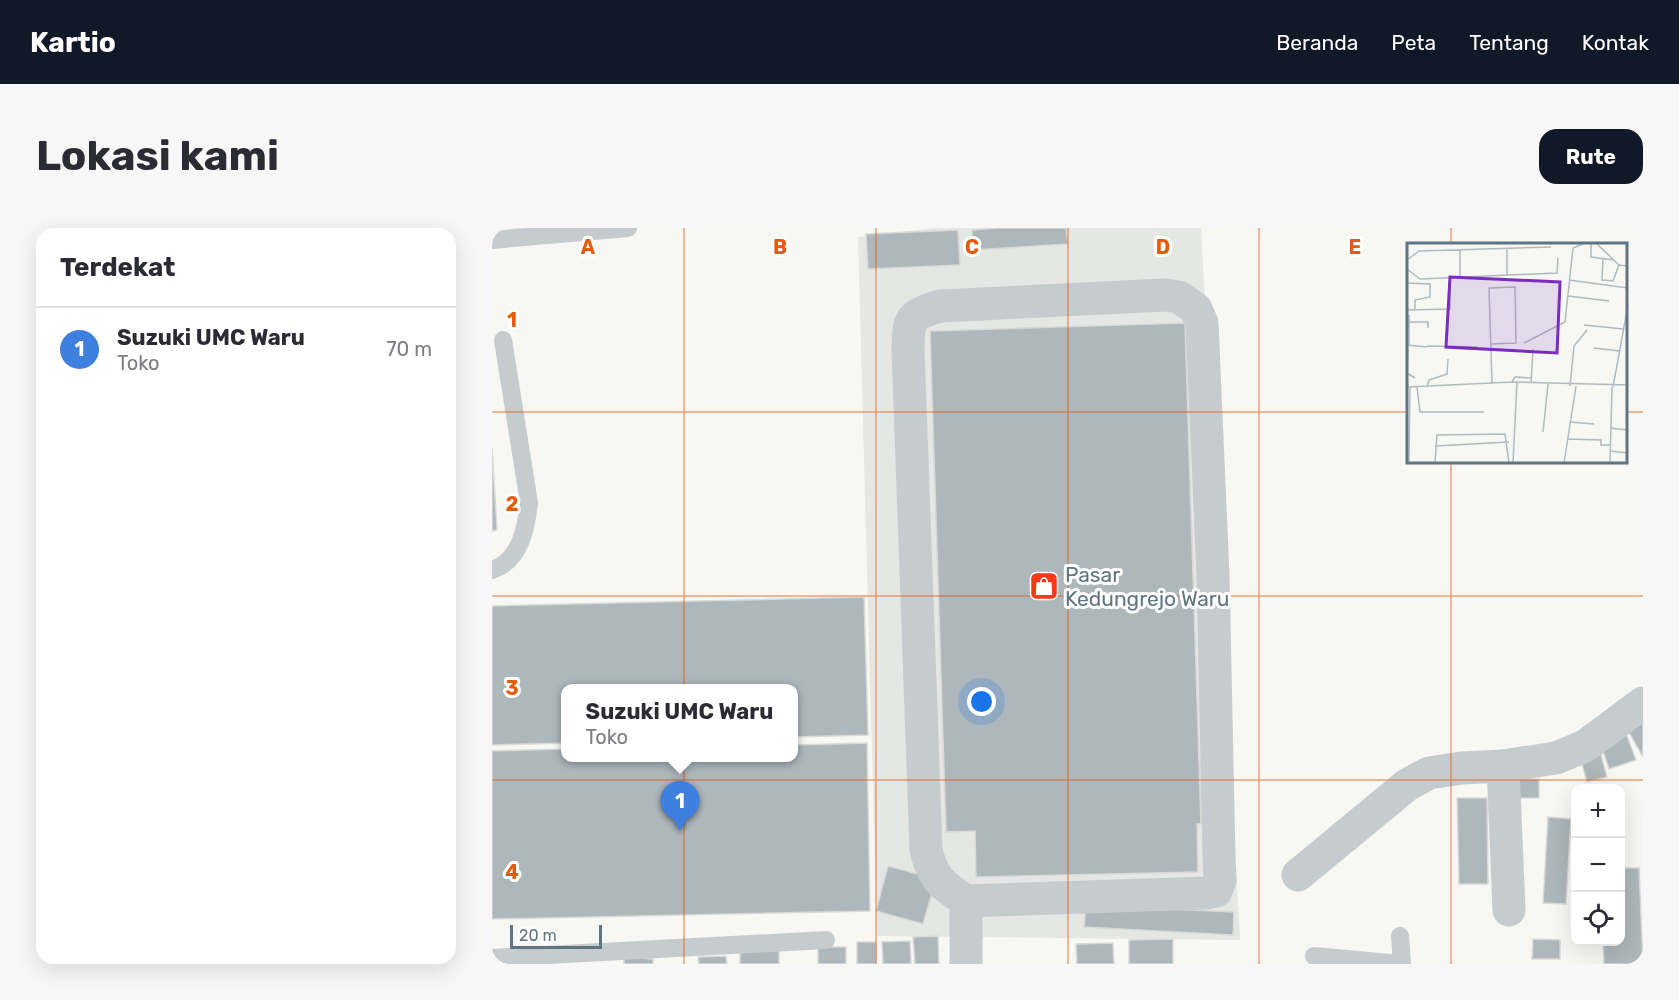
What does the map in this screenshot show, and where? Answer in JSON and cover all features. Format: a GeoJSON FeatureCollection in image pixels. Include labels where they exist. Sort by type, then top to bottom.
{"type":"FeatureCollection","features":[{"type":"Feature","properties":{"kind":"street"},"geometry":{"type":"LineString","coordinates":[[1164,295],[1179,297],[1196,309],[1202,323],[1213,576],[1220,880],[1216,891],[1207,893],[966,901],[944,886],[930,867],[926,849],[908,349],[909,323],[921,312],[940,306],[1164,295]]}},
{"type":"Feature","properties":{"kind":"street"},"geometry":{"type":"LineString","coordinates":[[1298,875],[1407,785],[1429,773],[1556,758],[1585,746],[1643,703]]}},
{"type":"Feature","properties":{"kind":"street"},"geometry":{"type":"LineString","coordinates":[[1503,766],[1509,910]]}},
{"type":"Feature","properties":{"kind":"street"},"geometry":{"type":"LineString","coordinates":[[966,901],[966,964]]}},
{"type":"Feature","properties":{"kind":"lane"},"geometry":{"type":"LineString","coordinates":[[492,240],[628,228]]}},
{"type":"Feature","properties":{"kind":"lane"},"geometry":{"type":"LineString","coordinates":[[492,570],[508,562],[519,547],[526,526],[529,503],[503,340]]}},
{"type":"Feature","properties":{"kind":"lane"},"geometry":{"type":"LineString","coordinates":[[1314,956],[1402,964],[1400,936]]}},
{"type":"Feature","properties":{"kind":"lane"},"geometry":{"type":"LineString","coordinates":[[492,958],[826,940]]}},
{"type":"Feature","properties":{"kind":"shaded area","name":"Pasar Kedungrejo Waru"},"geometry":{"type":"Polygon","coordinates":[[[936,228],[1201,228],[1240,940],[877,936],[858,237],[936,228]]]}},
{"type":"Feature","properties":{"kind":"building"},"geometry":{"type":"Polygon","coordinates":[[[1066,228],[1068,244],[973,250],[972,230],[1066,228]]]}},
{"type":"Feature","properties":{"kind":"building"},"geometry":{"type":"Polygon","coordinates":[[[958,230],[960,265],[868,269],[866,234],[958,230]]]}},
{"type":"Feature","properties":{"kind":"building"},"geometry":{"type":"Polygon","coordinates":[[[1185,323],[1201,824],[1197,824],[1198,872],[976,877],[975,831],[946,832],[930,331],[1185,323]]]}},
{"type":"Feature","properties":{"kind":"building"},"geometry":{"type":"Polygon","coordinates":[[[492,447],[497,530],[492,531],[492,447]]]}},
{"type":"Feature","properties":{"kind":"building"},"geometry":{"type":"Polygon","coordinates":[[[864,597],[868,735],[798,737],[798,684],[561,684],[561,743],[492,745],[492,606],[864,597]]]}},
{"type":"Feature","properties":{"kind":"building"},"geometry":{"type":"Polygon","coordinates":[[[1643,717],[1643,757],[1626,727],[1643,717]]]}},
{"type":"Feature","properties":{"kind":"building"},"geometry":{"type":"Polygon","coordinates":[[[1626,733],[1636,760],[1609,769],[1600,742],[1626,733]]]}},
{"type":"Feature","properties":{"kind":"building"},"geometry":{"type":"Polygon","coordinates":[[[867,743],[870,911],[492,919],[492,751],[561,749],[561,762],[798,762],[798,745],[867,743]]]}},
{"type":"Feature","properties":{"kind":"building"},"geometry":{"type":"Polygon","coordinates":[[[1600,751],[1607,777],[1587,782],[1580,757],[1600,751]]]}},
{"type":"Feature","properties":{"kind":"building"},"geometry":{"type":"Polygon","coordinates":[[[1514,779],[1539,779],[1539,798],[1514,798],[1514,779]]]}},
{"type":"Feature","properties":{"kind":"building"},"geometry":{"type":"Polygon","coordinates":[[[1457,798],[1487,798],[1488,884],[1459,884],[1457,798]]]}},
{"type":"Feature","properties":{"kind":"building"},"geometry":{"type":"Polygon","coordinates":[[[1548,817],[1571,819],[1566,904],[1543,903],[1548,817]]]}},
{"type":"Feature","properties":{"kind":"building"},"geometry":{"type":"Polygon","coordinates":[[[888,866],[936,879],[923,924],[876,911],[888,866]]]}},
{"type":"Feature","properties":{"kind":"building"},"geometry":{"type":"Polygon","coordinates":[[[1625,868],[1639,868],[1643,964],[1604,964],[1603,946],[1625,946],[1625,868]]]}},
{"type":"Feature","properties":{"kind":"building"},"geometry":{"type":"Polygon","coordinates":[[[1086,905],[1234,912],[1233,935],[1084,927],[1086,905]]]}},
{"type":"Feature","properties":{"kind":"building"},"geometry":{"type":"Polygon","coordinates":[[[938,936],[939,964],[915,964],[913,937],[938,936]]]}},
{"type":"Feature","properties":{"kind":"building"},"geometry":{"type":"Polygon","coordinates":[[[1173,939],[1173,964],[1129,964],[1129,940],[1173,939]]]}},
{"type":"Feature","properties":{"kind":"building"},"geometry":{"type":"Polygon","coordinates":[[[1533,939],[1560,940],[1560,959],[1532,959],[1533,939]]]}},
{"type":"Feature","properties":{"kind":"building"},"geometry":{"type":"Polygon","coordinates":[[[910,941],[911,964],[883,964],[882,942],[910,941]]]}},
{"type":"Feature","properties":{"kind":"building"},"geometry":{"type":"Polygon","coordinates":[[[857,942],[876,942],[876,964],[857,964],[857,942]]]}},
{"type":"Feature","properties":{"kind":"building"},"geometry":{"type":"Polygon","coordinates":[[[1113,943],[1114,964],[1077,964],[1076,944],[1113,943]]]}},
{"type":"Feature","properties":{"kind":"building"},"geometry":{"type":"Polygon","coordinates":[[[818,947],[846,947],[846,964],[818,964],[818,947]]]}},
{"type":"Feature","properties":{"kind":"building"},"geometry":{"type":"Polygon","coordinates":[[[740,949],[779,949],[779,964],[740,964],[740,949]]]}},
{"type":"Feature","properties":{"kind":"building"},"geometry":{"type":"Polygon","coordinates":[[[726,956],[727,964],[699,964],[698,957],[726,956]]]}},
{"type":"Feature","properties":{"kind":"building"},"geometry":{"type":"Polygon","coordinates":[[[624,957],[653,959],[653,964],[624,964],[624,957]]]}},
{"type":"Feature","properties":{"kind":"place","name":"Pasar Kedungrejo Waru"},"geometry":{"type":"Point","coordinates":[1044,586]}},
{"type":"Feature","properties":{"kind":"place","name":"Suzuki UMC Waru"},"geometry":{"type":"Point","coordinates":[680,831]}}]}
